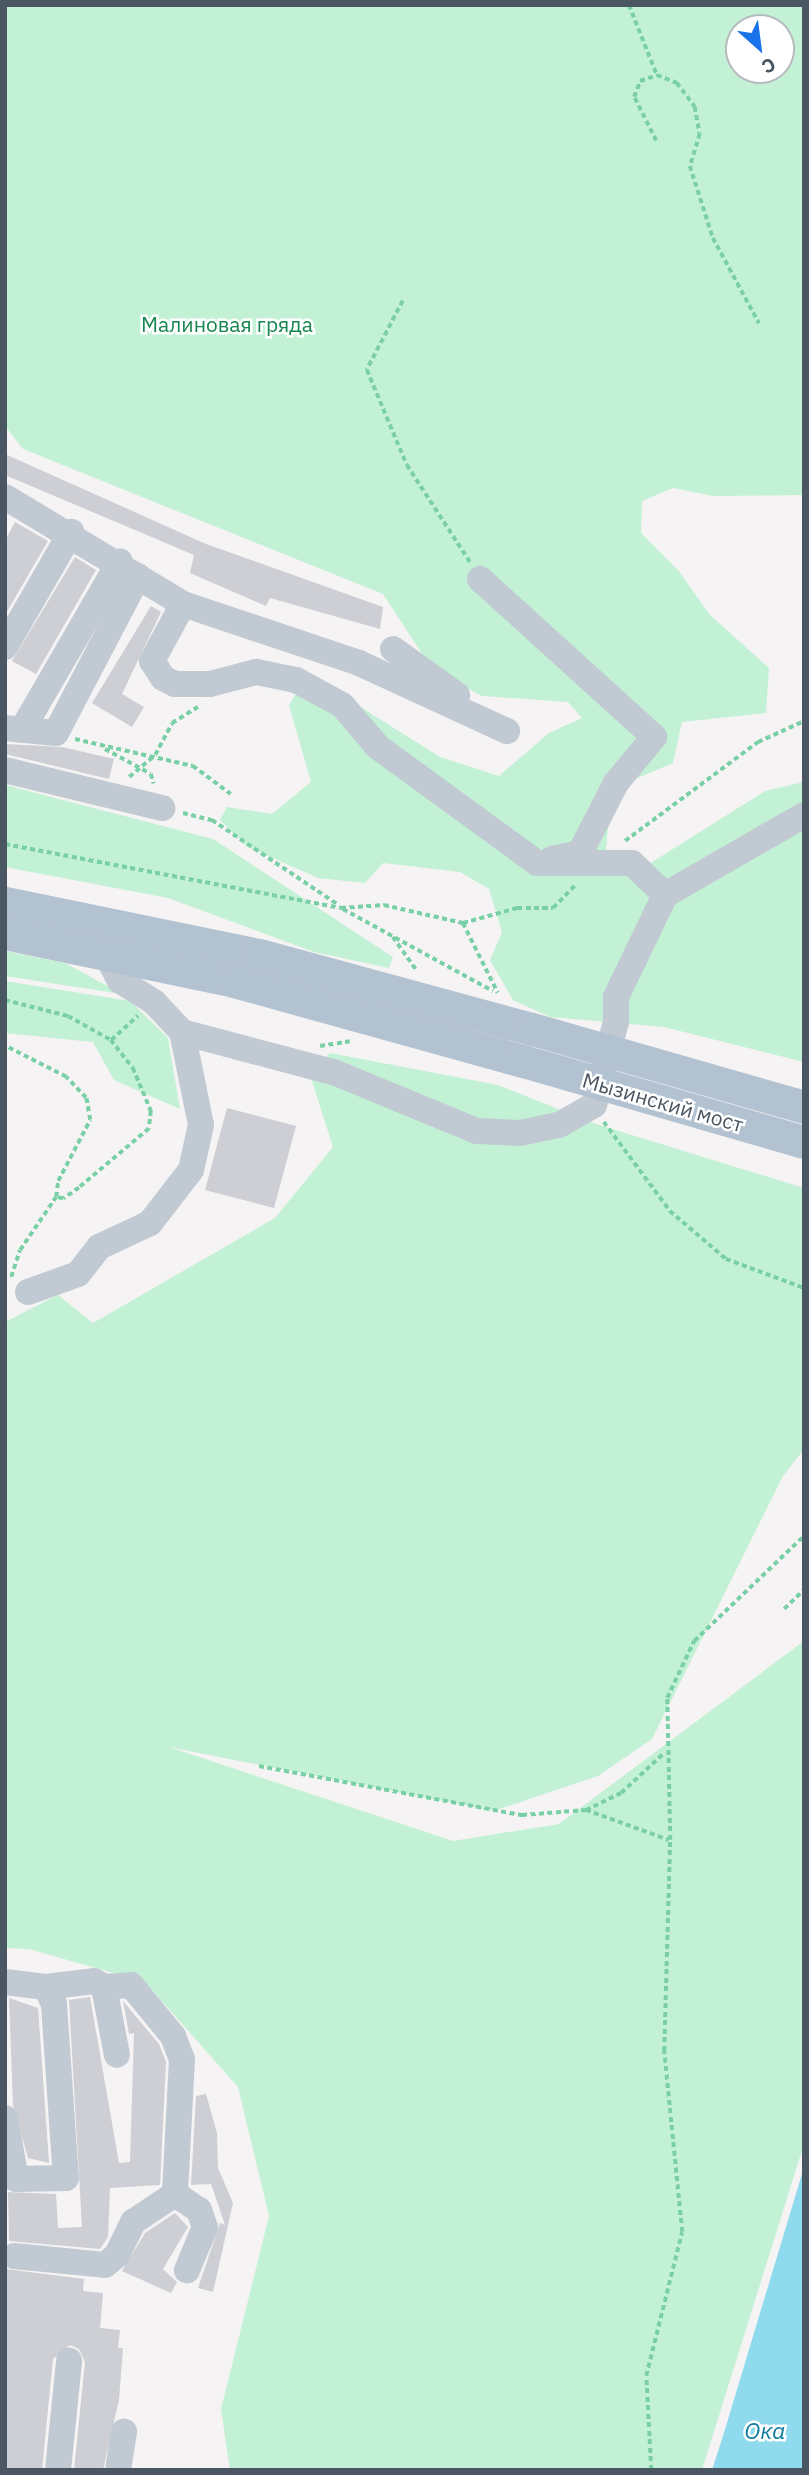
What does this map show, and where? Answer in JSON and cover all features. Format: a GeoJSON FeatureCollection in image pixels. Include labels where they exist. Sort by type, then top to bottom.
{"type":"FeatureCollection","features":[{"type":"Feature","properties":{"kind":"main road","name":"Мызинский мост"},"geometry":{"type":"LineString","coordinates":[[5,903],[259,955],[533,1029],[804,1107]]}},
{"type":"Feature","properties":{"kind":"main road","name":"Мызинский мост"},"geometry":{"type":"LineString","coordinates":[[5,933],[104,950],[372,1019],[804,1142]]}},
{"type":"Feature","properties":{"kind":"lane"},"geometry":{"type":"LineString","coordinates":[[6,499],[71,532],[183,604],[359,663],[507,731],[393,649]]}},
{"type":"Feature","properties":{"kind":"lane"},"geometry":{"type":"LineString","coordinates":[[5,647],[71,532]]}},
{"type":"Feature","properties":{"kind":"lane"},"geometry":{"type":"LineString","coordinates":[[13,729],[129,568]]}},
{"type":"Feature","properties":{"kind":"lane"},"geometry":{"type":"LineString","coordinates":[[13,729],[57,733],[129,568]]}},
{"type":"Feature","properties":{"kind":"lane"},"geometry":{"type":"LineString","coordinates":[[480,579],[654,737],[616,783],[580,853],[537,863]]}},
{"type":"Feature","properties":{"kind":"lane"},"geometry":{"type":"LineString","coordinates":[[183,604],[152,662],[163,677],[175,684],[210,684],[256,672],[296,680],[342,705],[378,747],[537,863],[632,863],[665,895]]}},
{"type":"Feature","properties":{"kind":"lane"},"geometry":{"type":"LineString","coordinates":[[5,770],[162,808]]}},
{"type":"Feature","properties":{"kind":"lane"},"geometry":{"type":"LineString","coordinates":[[182,1032],[337,1073],[477,1131],[520,1133],[559,1125],[593,1105],[616,1022],[616,997],[665,895],[804,815]]}},
{"type":"Feature","properties":{"kind":"lane"},"geometry":{"type":"LineString","coordinates":[[28,1292],[78,1274],[99,1247],[150,1223],[191,1170],[201,1125],[182,1032],[154,1002],[120,981],[104,950]]}},
{"type":"Feature","properties":{"kind":"lane"},"geometry":{"type":"LineString","coordinates":[[5,1982],[46,1987],[94,1981],[104,1987],[131,1985],[173,2036],[182,2059],[175,2194]]}},
{"type":"Feature","properties":{"kind":"lane"},"geometry":{"type":"LineString","coordinates":[[5,2118],[16,2179],[74,2181],[54,2004],[46,1987]]}},
{"type":"Feature","properties":{"kind":"lane"},"geometry":{"type":"LineString","coordinates":[[104,1987],[117,2055]]}},
{"type":"Feature","properties":{"kind":"lane"},"geometry":{"type":"LineString","coordinates":[[14,2256],[106,2265],[117,2255],[133,2222],[175,2194]]}},
{"type":"Feature","properties":{"kind":"lane"},"geometry":{"type":"LineString","coordinates":[[175,2194],[199,2210],[205,2227],[187,2270]]}},
{"type":"Feature","properties":{"kind":"lane"},"geometry":{"type":"LineString","coordinates":[[58,2470],[69,2361]]}},
{"type":"Feature","properties":{"kind":"lane"},"geometry":{"type":"LineString","coordinates":[[118,2470],[124,2431]]}},
{"type":"Feature","properties":{"kind":"path"},"geometry":{"type":"LineString","coordinates":[[629,5],[657,75]]}},
{"type":"Feature","properties":{"kind":"path"},"geometry":{"type":"LineString","coordinates":[[656,141],[634,97],[640,81],[657,75],[677,83],[695,107],[699,134],[690,166],[713,238],[759,323]]}},
{"type":"Feature","properties":{"kind":"path"},"geometry":{"type":"LineString","coordinates":[[403,302],[367,370],[407,465],[480,579]]}},
{"type":"Feature","properties":{"kind":"path"},"geometry":{"type":"LineString","coordinates":[[5,844],[341,908],[384,905],[463,923],[517,908],[553,908],[593,865],[758,742],[804,721]]}},
{"type":"Feature","properties":{"kind":"path"},"geometry":{"type":"LineString","coordinates":[[57,733],[105,749],[193,766],[231,794]]}},
{"type":"Feature","properties":{"kind":"path"},"geometry":{"type":"LineString","coordinates":[[105,749],[150,774],[162,808],[212,820],[341,908],[499,995],[463,923]]}},
{"type":"Feature","properties":{"kind":"path"},"geometry":{"type":"LineString","coordinates":[[392,936],[422,979]]}},
{"type":"Feature","properties":{"kind":"path"},"geometry":{"type":"LineString","coordinates":[[5,1000],[68,1016],[111,1040],[133,1068],[151,1111],[149,1129],[79,1188],[63,1199],[56,1197]]}},
{"type":"Feature","properties":{"kind":"path"},"geometry":{"type":"LineString","coordinates":[[111,1040],[154,1002]]}},
{"type":"Feature","properties":{"kind":"path"},"geometry":{"type":"LineString","coordinates":[[313,1047],[361,1039],[372,1019]]}},
{"type":"Feature","properties":{"kind":"path"},"geometry":{"type":"LineString","coordinates":[[5,1046],[66,1077],[86,1098],[90,1120],[58,1181],[56,1197],[20,1251],[10,1280],[28,1292]]}},
{"type":"Feature","properties":{"kind":"path"},"geometry":{"type":"LineString","coordinates":[[593,1105],[670,1211],[726,1259],[804,1288]]}},
{"type":"Feature","properties":{"kind":"path"},"geometry":{"type":"LineString","coordinates":[[650,2470],[646,2376],[682,2232],[667,2119],[664,2051],[670,1840],[664,1753],[667,1699],[694,1641],[804,1536]]}},
{"type":"Feature","properties":{"kind":"path"},"geometry":{"type":"LineString","coordinates":[[784,1609],[804,1590]]}},
{"type":"Feature","properties":{"kind":"path"},"geometry":{"type":"LineString","coordinates":[[259,1766],[522,1815],[586,1810],[621,1793],[664,1753]]}},
{"type":"Feature","properties":{"kind":"path"},"geometry":{"type":"LineString","coordinates":[[586,1810],[670,1840]]}},
{"type":"Feature","properties":{"kind":"green space","name":"Малиновая гряда"},"geometry":{"type":"Polygon","coordinates":[[[5,5],[804,5],[804,495],[713,496],[673,488],[642,501],[641,533],[678,570],[710,615],[769,668],[766,713],[682,722],[673,763],[626,783],[608,828],[604,871],[633,874],[765,791],[804,782],[804,1062],[664,1027],[550,1017],[513,1000],[490,960],[502,932],[489,889],[460,872],[383,863],[365,883],[318,878],[246,846],[220,820],[227,807],[272,814],[311,782],[289,705],[308,674],[440,757],[499,776],[549,733],[582,718],[568,702],[482,696],[432,669],[383,594],[23,449],[5,426],[5,5]]]}},
{"type":"Feature","properties":{"kind":"green space"},"geometry":{"type":"Polygon","coordinates":[[[5,785],[213,839],[393,957],[389,968],[314,952],[168,898],[5,867],[5,785]]]}},
{"type":"Feature","properties":{"kind":"green space"},"geometry":{"type":"Polygon","coordinates":[[[5,951],[65,963],[122,994],[5,976],[5,951]]]}},
{"type":"Feature","properties":{"kind":"green space"},"geometry":{"type":"Polygon","coordinates":[[[5,981],[130,1001],[168,1038],[180,1109],[114,1080],[93,1042],[5,1033],[5,981]]]}},
{"type":"Feature","properties":{"kind":"green space"},"geometry":{"type":"Polygon","coordinates":[[[330,1053],[498,1085],[596,1124],[804,1188],[804,1449],[783,1476],[652,1739],[598,1776],[494,1811],[169,1747],[453,1841],[559,1824],[804,1641],[804,2144],[702,2470],[230,2470],[221,2409],[269,2216],[238,2087],[145,1982],[29,1949],[5,1948],[5,1322],[58,1295],[93,1323],[275,1218],[333,1147],[310,1075],[330,1053]]]}},
{"type":"Feature","properties":{"kind":"water","name":"Ока"},"geometry":{"type":"Polygon","coordinates":[[[804,2167],[804,2470],[712,2470],[723,2436],[804,2167]]]}},
{"type":"Feature","properties":{"kind":"building"},"geometry":{"type":"Polygon","coordinates":[[[5,454],[206,544],[383,607],[380,629],[270,598],[266,606],[190,573],[194,555],[5,475],[5,454]]]}},
{"type":"Feature","properties":{"kind":"building"},"geometry":{"type":"Polygon","coordinates":[[[15,522],[48,541],[5,615],[5,541],[15,522]]]}},
{"type":"Feature","properties":{"kind":"building"},"geometry":{"type":"Polygon","coordinates":[[[75,557],[96,570],[36,674],[12,661],[75,557]]]}},
{"type":"Feature","properties":{"kind":"building"},"geometry":{"type":"Polygon","coordinates":[[[151,606],[161,612],[122,694],[144,707],[132,727],[92,703],[151,606]]]}},
{"type":"Feature","properties":{"kind":"building"},"geometry":{"type":"Polygon","coordinates":[[[5,744],[62,747],[114,759],[109,779],[5,754],[5,744]]]}},
{"type":"Feature","properties":{"kind":"building"},"geometry":{"type":"Polygon","coordinates":[[[227,1108],[296,1126],[274,1208],[205,1190],[227,1108]]]}},
{"type":"Feature","properties":{"kind":"building"},"geometry":{"type":"Polygon","coordinates":[[[90,1997],[119,2163],[130,2162],[134,2033],[129,2034],[123,2001],[159,2044],[166,2062],[160,2185],[110,2188],[108,2237],[100,2249],[9,2241],[8,2192],[56,2194],[58,2228],[82,2227],[69,2000],[90,1997]]]}},
{"type":"Feature","properties":{"kind":"building"},"geometry":{"type":"Polygon","coordinates":[[[9,1998],[38,2008],[49,2163],[28,2158],[13,2105],[9,1998]]]}},
{"type":"Feature","properties":{"kind":"building"},"geometry":{"type":"Polygon","coordinates":[[[206,2094],[217,2133],[218,2168],[233,2203],[213,2292],[198,2288],[220,2223],[225,2225],[211,2184],[191,2185],[196,2096],[206,2094]]]}},
{"type":"Feature","properties":{"kind":"building"},"geometry":{"type":"Polygon","coordinates":[[[175,2213],[188,2227],[163,2269],[177,2282],[171,2293],[122,2271],[145,2233],[175,2213]]]}},
{"type":"Feature","properties":{"kind":"building"},"geometry":{"type":"Polygon","coordinates":[[[6,2269],[84,2279],[83,2291],[103,2293],[100,2328],[120,2330],[118,2348],[123,2348],[119,2400],[103,2470],[74,2470],[85,2362],[79,2349],[70,2345],[53,2359],[42,2470],[5,2470],[6,2269]]]}}]}
